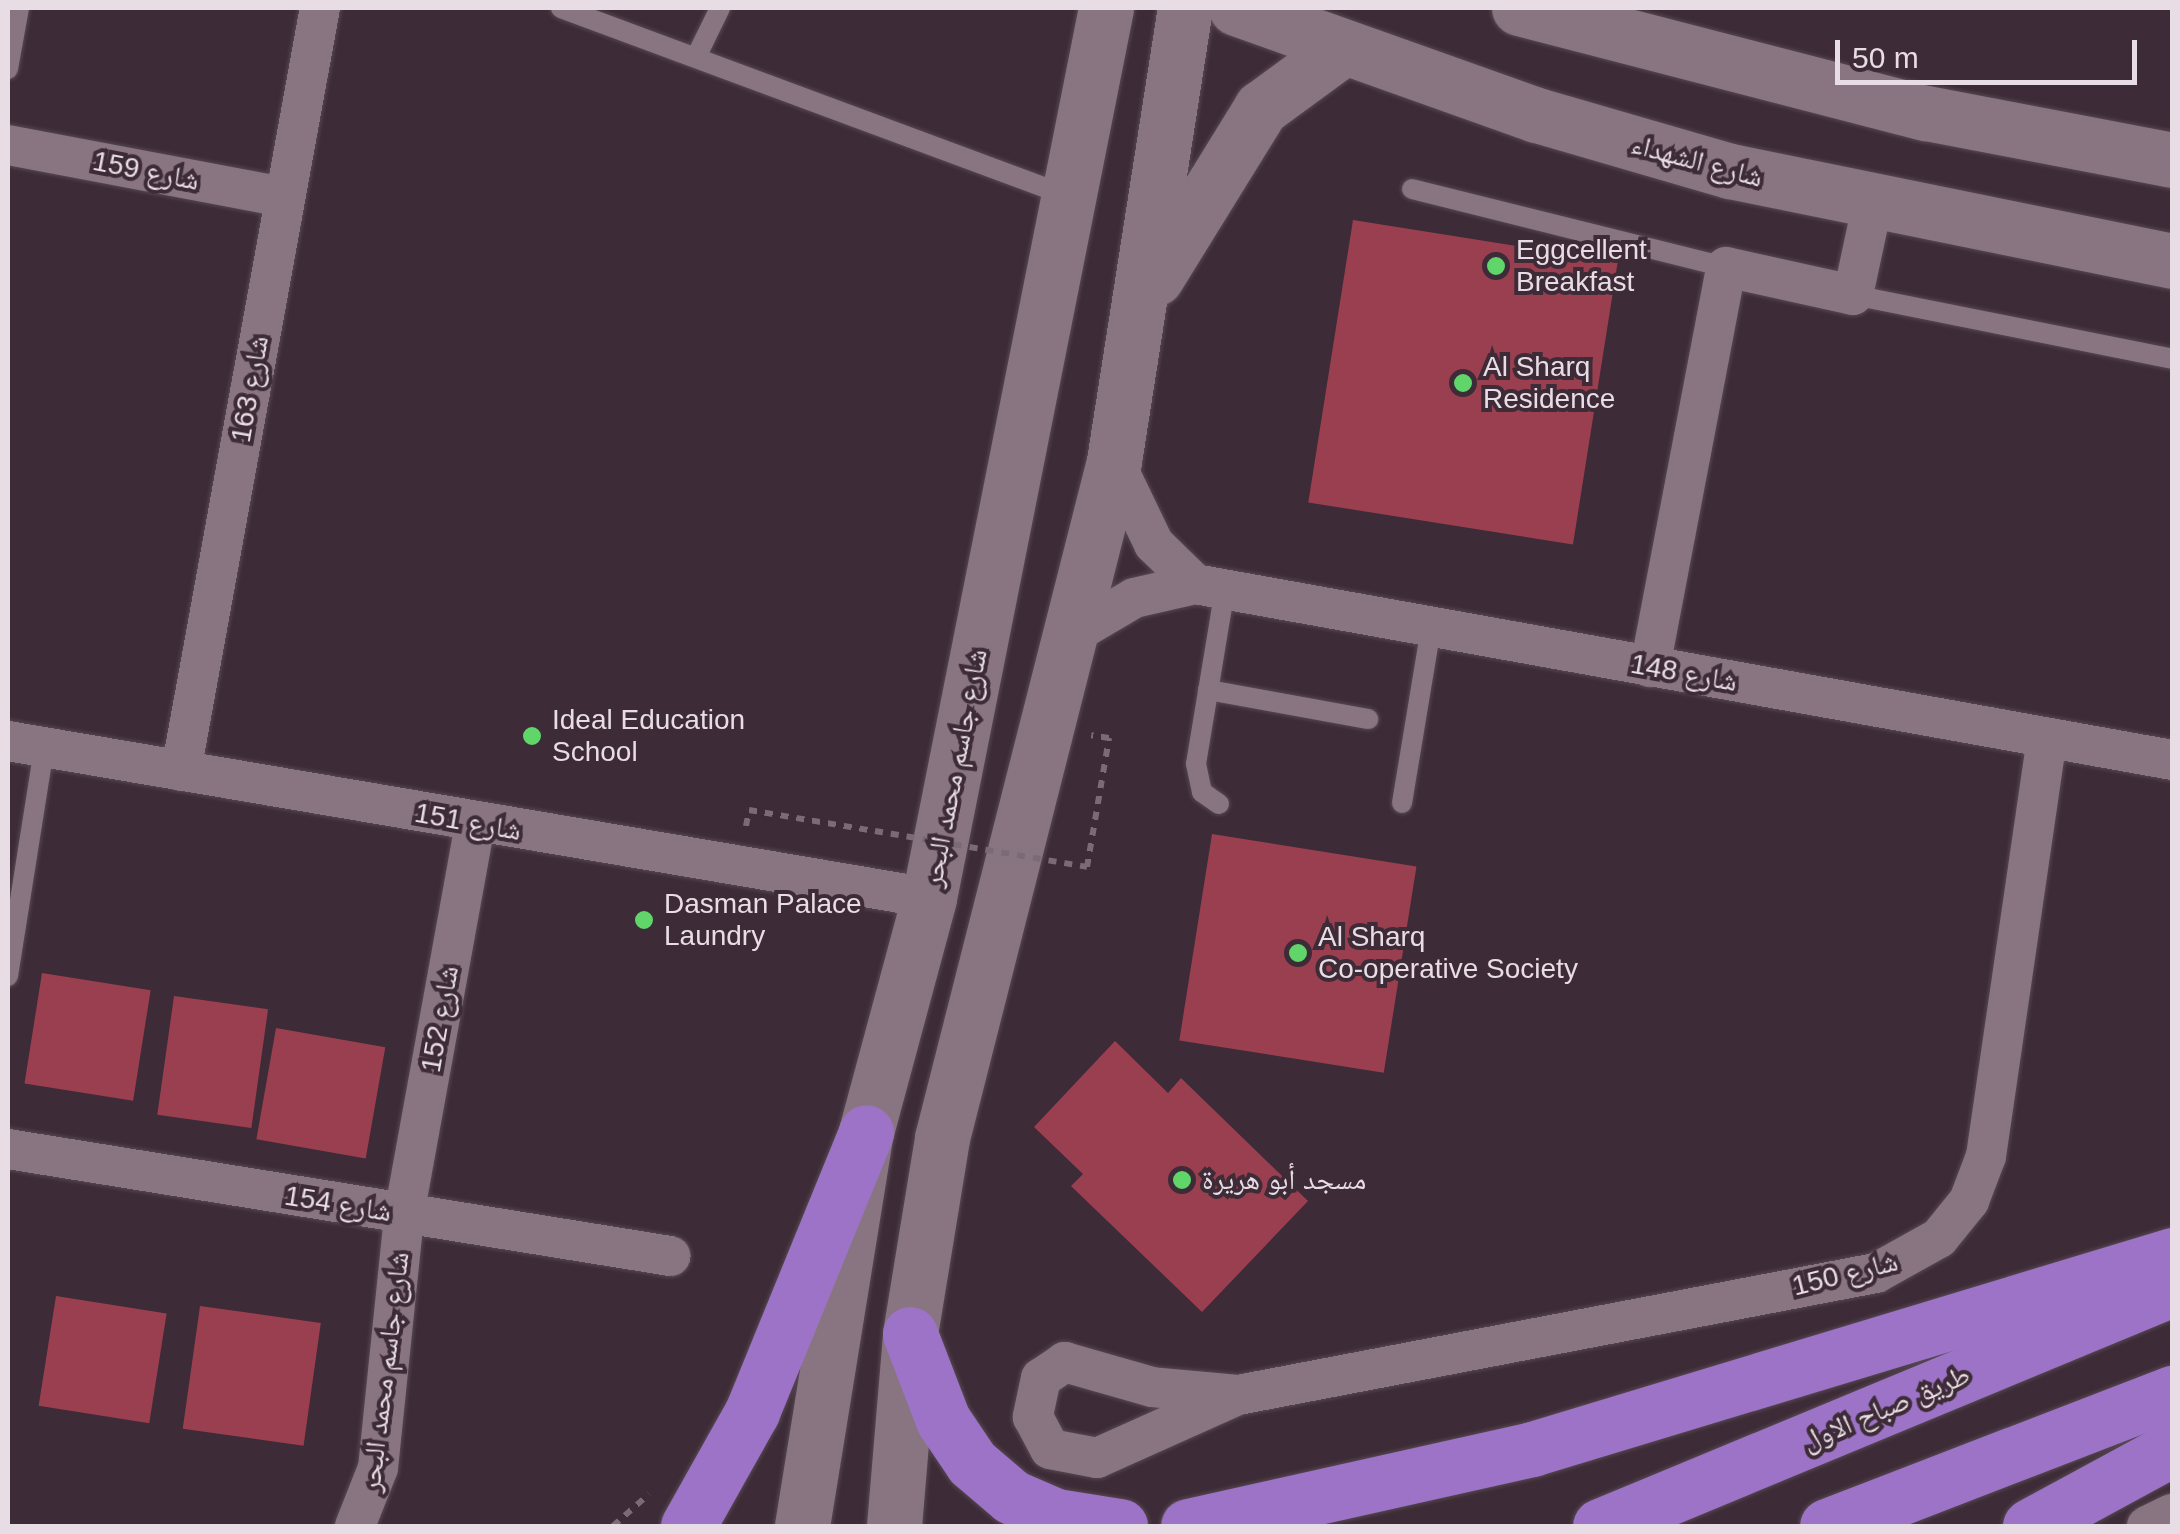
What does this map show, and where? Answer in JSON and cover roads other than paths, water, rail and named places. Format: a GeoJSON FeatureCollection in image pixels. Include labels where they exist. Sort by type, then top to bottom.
{"type":"FeatureCollection","features":[{"type":"Feature","properties":{"kind":"highway"},"geometry":{"type":"LineString","coordinates":[[688,1526],[752,1412],[866,1132]]}},
{"type":"Feature","properties":{"kind":"highway"},"geometry":{"type":"LineString","coordinates":[[1188,1526],[1532,1450],[2172,1255]]}},
{"type":"Feature","properties":{"kind":"highway","name":"طريق صباح الاول"},"geometry":{"type":"LineString","coordinates":[[1600,1526],[2172,1289]]}},
{"type":"Feature","properties":{"kind":"highway"},"geometry":{"type":"LineString","coordinates":[[910,1334],[943,1420],[972,1463],[1056,1516],[1120,1526]]}},
{"type":"Feature","properties":{"kind":"highway"},"geometry":{"type":"LineString","coordinates":[[1827,1526],[2172,1393]]}},
{"type":"Feature","properties":{"kind":"highway"},"geometry":{"type":"LineString","coordinates":[[2030,1526],[2172,1449]]}},
{"type":"Feature","properties":{"kind":"main road","name":"شارع جاسم محمد البحر"},"geometry":{"type":"LineString","coordinates":[[802,1526],[866,1132],[928,898],[1106,8]]}},
{"type":"Feature","properties":{"kind":"main road"},"geometry":{"type":"LineString","coordinates":[[894,1526],[910,1334],[942,1138],[1114,461],[1185,8]]}},
{"type":"Feature","properties":{"kind":"main road","name":"شارع الشهداء"},"geometry":{"type":"LineString","coordinates":[[1236,8],[1343,48],[1637,146],[1873,202],[2172,261]]}},
{"type":"Feature","properties":{"kind":"main road"},"geometry":{"type":"LineString","coordinates":[[1519,8],[1944,117],[2172,160]]}},
{"type":"Feature","properties":{"kind":"main road"},"geometry":{"type":"LineString","coordinates":[[1138,310],[1261,108],[1343,48]]}},
{"type":"Feature","properties":{"kind":"street","name":"شارع 163"},"geometry":{"type":"LineString","coordinates":[[181,771],[320,8]]}},
{"type":"Feature","properties":{"kind":"street","name":"شارع 159"},"geometry":{"type":"LineString","coordinates":[[8,145],[284,197]]}},
{"type":"Feature","properties":{"kind":"street"},"geometry":{"type":"LineString","coordinates":[[1650,667],[1726,266],[1853,295],[1873,202]]}},
{"type":"Feature","properties":{"kind":"street"},"geometry":{"type":"LineString","coordinates":[[1114,461],[1154,544],[1210,586]]}},
{"type":"Feature","properties":{"kind":"street","name":"شارع 148"},"geometry":{"type":"LineString","coordinates":[[1072,634],[1134,598],[1210,586],[2172,760]]}},
{"type":"Feature","properties":{"kind":"street","name":"شارع 150"},"geometry":{"type":"LineString","coordinates":[[1238,1396],[1876,1273],[1938,1238],[1969,1201],[1986,1156],[2046,739]]}},
{"type":"Feature","properties":{"kind":"street","name":"شارع 151"},"geometry":{"type":"LineString","coordinates":[[26,745],[928,898]]}},
{"type":"Feature","properties":{"kind":"street","name":"شارع 152"},"geometry":{"type":"LineString","coordinates":[[404,1215],[476,824]]}},
{"type":"Feature","properties":{"kind":"street","name":"شارع 154"},"geometry":{"type":"LineString","coordinates":[[8,1149],[670,1256]]}},
{"type":"Feature","properties":{"kind":"street","name":"شارع جاسم محمد البحر"},"geometry":{"type":"LineString","coordinates":[[355,1526],[378,1468],[404,1215]]}},
{"type":"Feature","properties":{"kind":"street"},"geometry":{"type":"LineString","coordinates":[[2147,1526],[2172,1514]]}},
{"type":"Feature","properties":{"kind":"lane"},"geometry":{"type":"LineString","coordinates":[[8,68],[19,8]]}},
{"type":"Feature","properties":{"kind":"lane"},"geometry":{"type":"LineString","coordinates":[[698,53],[720,8]]}},
{"type":"Feature","properties":{"kind":"lane"},"geometry":{"type":"LineString","coordinates":[[575,10],[698,53],[1069,197]]}},
{"type":"Feature","properties":{"kind":"lane"},"geometry":{"type":"LineString","coordinates":[[1412,189],[1726,266]]}},
{"type":"Feature","properties":{"kind":"lane"},"geometry":{"type":"LineString","coordinates":[[1853,295],[2172,359]]}},
{"type":"Feature","properties":{"kind":"lane"},"geometry":{"type":"LineString","coordinates":[[1210,586],[1208,690],[1196,764],[1202,792],[1220,804]]}},
{"type":"Feature","properties":{"kind":"lane"},"geometry":{"type":"LineString","coordinates":[[1402,802],[1431,627]]}},
{"type":"Feature","properties":{"kind":"lane"},"geometry":{"type":"LineString","coordinates":[[1208,690],[1368,719]]}},
{"type":"Feature","properties":{"kind":"lane"},"geometry":{"type":"LineString","coordinates":[[8,976],[26,745]]}},
{"type":"Feature","properties":{"kind":"place","name":"Eggcellent Breakfast"},"geometry":{"type":"Point","coordinates":[1496,266]}},
{"type":"Feature","properties":{"kind":"place","name":"Al Sharq Residence"},"geometry":{"type":"Point","coordinates":[1463,383]}},
{"type":"Feature","properties":{"kind":"place","name":"Ideal Education School"},"geometry":{"type":"Point","coordinates":[532,736]}},
{"type":"Feature","properties":{"kind":"place","name":"Dasman Palace Laundry"},"geometry":{"type":"Point","coordinates":[644,920]}},
{"type":"Feature","properties":{"kind":"place","name":"Al Sharq Co-operative Society"},"geometry":{"type":"Point","coordinates":[1298,953]}},
{"type":"Feature","properties":{"kind":"place","name":"مسجد أبو هريرة"},"geometry":{"type":"Point","coordinates":[1182,1180]}}]}
